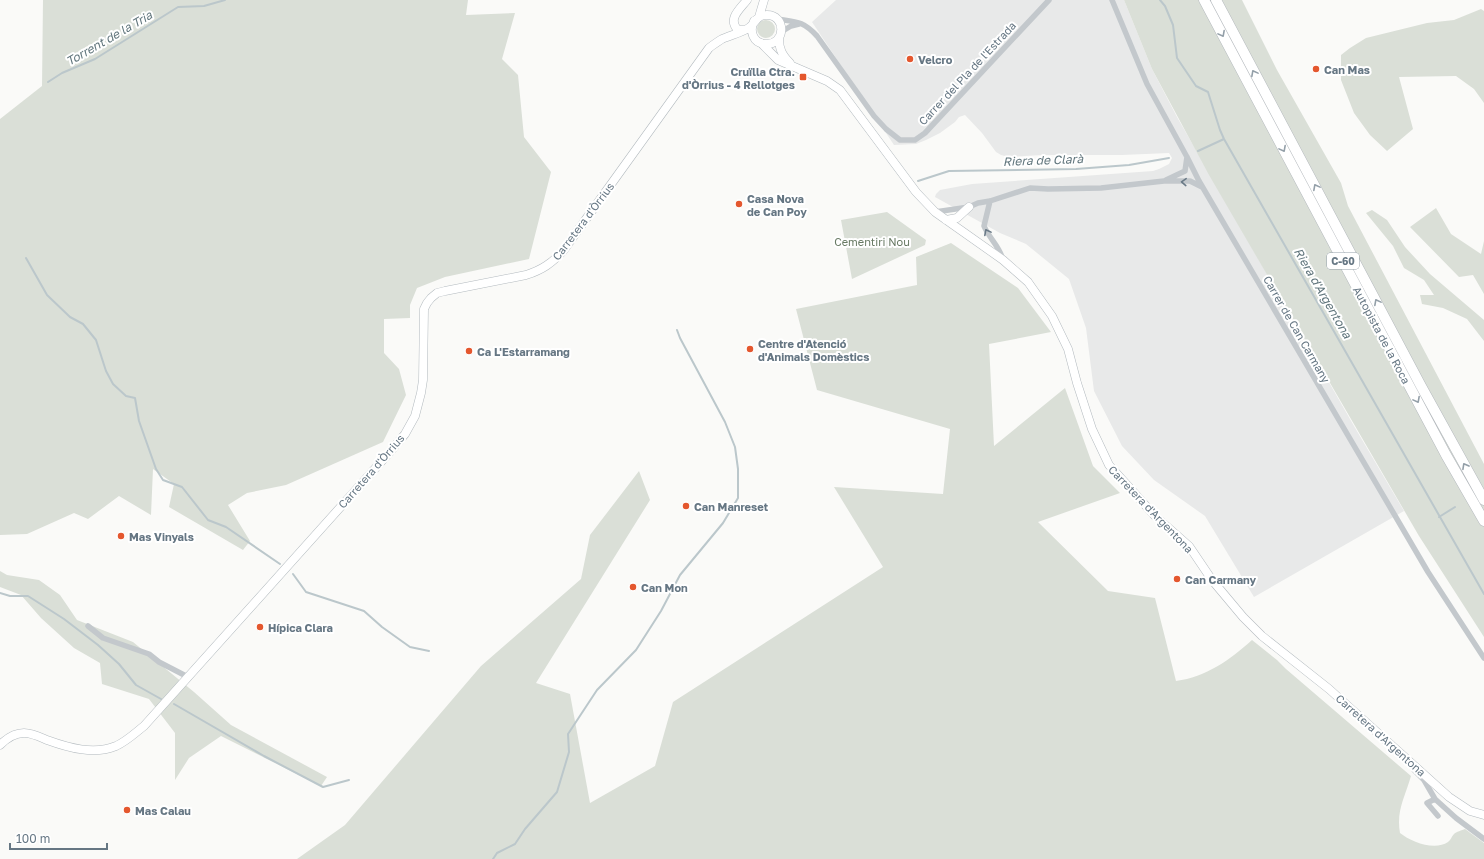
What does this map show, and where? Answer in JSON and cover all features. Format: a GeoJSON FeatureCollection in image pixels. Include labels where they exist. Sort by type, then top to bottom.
{"type":"FeatureCollection","features":[{"type":"Feature","properties":{"kind":"highway","name":"Autopista de la Roca"},"geometry":{"type":"LineString","coordinates":[[1204,0],[1446,455],[1484,521]]}},
{"type":"Feature","properties":{"kind":"highway","name":"Autopista de la Roca"},"geometry":{"type":"LineString","coordinates":[[1216,0],[1421,386],[1484,500]]}},
{"type":"Feature","properties":{"kind":"street"},"geometry":{"type":"LineString","coordinates":[[747,0],[734,18],[734,25],[736,28],[761,43],[778,60],[792,66]]}},
{"type":"Feature","properties":{"kind":"street"},"geometry":{"type":"LineString","coordinates":[[754,38],[752,30],[764,0]]}},
{"type":"Feature","properties":{"kind":"street"},"geometry":{"type":"LineString","coordinates":[[764,0],[780,24],[779,48],[782,55],[792,66]]}},
{"type":"Feature","properties":{"kind":"street","name":"Carrer del Pla de l'Estrada"},"geometry":{"type":"LineString","coordinates":[[775,17],[808,26],[817,36],[874,116],[886,129],[900,140],[915,140],[925,133],[1049,0]]}},
{"type":"Feature","properties":{"kind":"street","name":"Carrer de Can Carmany"},"geometry":{"type":"LineString","coordinates":[[1112,0],[1147,84],[1203,188],[1428,572],[1484,658]]}},
{"type":"Feature","properties":{"kind":"street"},"geometry":{"type":"LineString","coordinates":[[756,19],[765,14],[775,17]]}},
{"type":"Feature","properties":{"kind":"street","name":"Carretera d'Òrrius"},"geometry":{"type":"LineString","coordinates":[[0,745],[10,737],[23,733],[33,734],[80,749],[98,750],[125,742],[144,726],[405,434],[415,416],[421,393],[423,380],[423,319],[427,302],[437,293],[526,275],[538,271],[555,260],[709,48],[722,39],[750,27],[756,19]]}},
{"type":"Feature","properties":{"kind":"street"},"geometry":{"type":"LineString","coordinates":[[761,43],[771,44],[790,26],[801,23]]}},
{"type":"Feature","properties":{"kind":"street","name":"Carretera d'Argentona"},"geometry":{"type":"LineString","coordinates":[[792,66],[827,81],[840,90],[916,192],[935,212],[1003,260],[1028,282],[1052,316],[1068,349],[1076,383],[1092,429],[1109,465],[1155,516],[1189,546],[1212,580],[1247,622],[1262,636],[1314,676],[1404,755],[1449,797],[1470,811],[1484,815]]}},
{"type":"Feature","properties":{"kind":"street"},"geometry":{"type":"LineString","coordinates":[[1164,181],[1185,171],[1187,157]]}},
{"type":"Feature","properties":{"kind":"street"},"geometry":{"type":"LineString","coordinates":[[946,220],[957,218],[969,207],[978,202],[990,201],[1030,188],[1101,188],[1164,181],[1190,181],[1203,188]]}},
{"type":"Feature","properties":{"kind":"street"},"geometry":{"type":"LineString","coordinates":[[990,201],[984,226],[988,236],[1001,252],[1003,260]]}},
{"type":"Feature","properties":{"kind":"street"},"geometry":{"type":"LineString","coordinates":[[935,212],[969,207]]}},
{"type":"Feature","properties":{"kind":"street"},"geometry":{"type":"LineString","coordinates":[[88,626],[103,638],[149,654],[159,662],[188,676]]}},
{"type":"Feature","properties":{"kind":"street"},"geometry":{"type":"LineString","coordinates":[[1404,755],[1407,763],[1424,780],[1435,799],[1456,818],[1484,839]]}},
{"type":"Feature","properties":{"kind":"street"},"geometry":{"type":"LineString","coordinates":[[1435,799],[1427,803],[1438,816]]}},
{"type":"Feature","properties":{"kind":"street"},"geometry":{"type":"LineString","coordinates":[[1470,811],[1484,822]]}},
{"type":"Feature","properties":{"kind":"shaded area"},"geometry":{"type":"Polygon","coordinates":[[[836,0],[1124,0],[1152,69],[1177,117],[1404,511],[1254,597],[1205,516],[1154,480],[1122,446],[1094,391],[1086,328],[1069,279],[1026,244],[1000,233],[935,197],[940,190],[972,184],[1153,171],[1169,164],[1172,158],[1169,153],[1009,157],[996,152],[982,133],[965,115],[959,117],[955,122],[940,133],[926,140],[916,144],[894,145],[812,22],[836,0]]]}},
{"type":"Feature","properties":{"kind":"green space"},"geometry":{"type":"Polygon","coordinates":[[[43,0],[468,0],[466,15],[515,13],[502,59],[518,75],[524,137],[551,172],[529,259],[445,277],[417,288],[410,305],[410,318],[384,319],[384,353],[399,369],[406,395],[383,442],[286,485],[247,493],[228,505],[250,541],[243,550],[169,507],[174,484],[153,469],[151,515],[119,496],[88,519],[74,513],[27,534],[0,535],[0,119],[42,86],[43,0]]]}},
{"type":"Feature","properties":{"kind":"green space"},"geometry":{"type":"Polygon","coordinates":[[[1124,0],[1242,0],[1277,70],[1341,183],[1348,206],[1484,464],[1484,637],[1419,536],[1209,175],[1152,69],[1124,0]]]}},
{"type":"Feature","properties":{"kind":"green space"},"geometry":{"type":"Polygon","coordinates":[[[1481,9],[1484,11],[1484,103],[1474,89],[1456,76],[1399,77],[1413,129],[1387,151],[1370,135],[1354,113],[1341,80],[1341,55],[1366,38],[1427,23],[1454,20],[1481,9]]]}},
{"type":"Feature","properties":{"kind":"green space"},"geometry":{"type":"Polygon","coordinates":[[[762,20],[770,20],[775,25],[773,36],[770,38],[762,38],[757,33],[757,25],[762,20]]]}},
{"type":"Feature","properties":{"kind":"green space"},"geometry":{"type":"Polygon","coordinates":[[[1436,208],[1451,234],[1481,254],[1484,241],[1484,294],[1473,275],[1459,277],[1410,227],[1436,208]]]}},
{"type":"Feature","properties":{"kind":"green space"},"geometry":{"type":"Polygon","coordinates":[[[1372,210],[1387,220],[1405,247],[1430,274],[1484,320],[1484,341],[1467,319],[1443,308],[1422,304],[1420,295],[1434,295],[1424,280],[1404,268],[1393,246],[1366,213],[1372,210]]]}},
{"type":"Feature","properties":{"kind":"green space","name":"Cementiri Nou"},"geometry":{"type":"Polygon","coordinates":[[[887,212],[926,240],[925,245],[852,279],[841,220],[887,212]]]}},
{"type":"Feature","properties":{"kind":"green space"},"geometry":{"type":"Polygon","coordinates":[[[951,243],[1018,288],[1051,332],[989,344],[994,446],[1065,388],[1093,466],[1120,493],[1038,522],[1108,591],[1155,598],[1176,681],[1207,672],[1226,661],[1252,640],[1411,776],[1400,811],[1400,833],[1417,842],[1437,846],[1448,842],[1455,833],[1465,829],[1484,843],[1484,859],[297,859],[345,825],[481,666],[581,579],[590,535],[639,471],[650,500],[536,683],[570,694],[590,803],[655,766],[673,702],[883,567],[834,487],[943,494],[950,429],[817,390],[796,309],[917,285],[916,257],[951,243]]]}},
{"type":"Feature","properties":{"kind":"green space"},"geometry":{"type":"Polygon","coordinates":[[[0,571],[7,575],[39,580],[60,595],[77,620],[133,642],[194,692],[231,725],[327,777],[321,786],[221,736],[189,758],[175,780],[175,733],[149,699],[102,684],[100,663],[74,648],[41,618],[21,595],[0,587],[0,571]]]}},
{"type":"Feature","properties":{"kind":"waterway","name":"Torrent de la Tria"},"geometry":{"type":"LineString","coordinates":[[48,82],[62,73],[95,59],[178,7],[204,6],[225,0]]}},
{"type":"Feature","properties":{"kind":"waterway","name":"Riera d'Argentona"},"geometry":{"type":"LineString","coordinates":[[1160,0],[1165,6],[1173,25],[1177,58],[1196,86],[1208,92],[1224,139],[1484,594]]}},
{"type":"Feature","properties":{"kind":"waterway","name":"Riera de Clarà"},"geometry":{"type":"LineString","coordinates":[[1198,151],[1224,139]]}},
{"type":"Feature","properties":{"kind":"waterway","name":"Riera de Clarà"},"geometry":{"type":"LineString","coordinates":[[918,181],[949,171],[1076,169],[1129,165],[1169,158]]}},
{"type":"Feature","properties":{"kind":"waterway"},"geometry":{"type":"LineString","coordinates":[[26,258],[47,295],[70,317],[83,324],[96,340],[106,371],[113,384],[126,396],[135,398],[139,421],[156,469],[163,480],[182,487],[208,520],[226,527],[280,564]]}},
{"type":"Feature","properties":{"kind":"waterway"},"geometry":{"type":"LineString","coordinates":[[493,859],[497,853],[515,844],[525,829],[557,792],[569,752],[568,734],[597,690],[636,650],[661,611],[680,575],[723,523],[738,498],[738,469],[735,447],[725,422],[677,330]]}},
{"type":"Feature","properties":{"kind":"waterway"},"geometry":{"type":"LineString","coordinates":[[1439,517],[1455,507]]}},
{"type":"Feature","properties":{"kind":"waterway"},"geometry":{"type":"LineString","coordinates":[[293,574],[306,592],[364,611],[382,627],[410,647],[429,651]]}},
{"type":"Feature","properties":{"kind":"waterway"},"geometry":{"type":"LineString","coordinates":[[0,593],[10,596],[28,596],[64,619],[98,645],[119,664],[136,685],[161,699]]}},
{"type":"Feature","properties":{"kind":"waterway"},"geometry":{"type":"LineString","coordinates":[[174,704],[264,756],[323,787],[349,780]]}},
{"type":"Feature","properties":{"kind":"place","name":"Velcro"},"geometry":{"type":"Point","coordinates":[910,59]}},
{"type":"Feature","properties":{"kind":"place","name":"Can Mas"},"geometry":{"type":"Point","coordinates":[1316,69]}},
{"type":"Feature","properties":{"kind":"place","name":"Cruïlla Ctra. d'Òrrius - 4 Rellotges"},"geometry":{"type":"Point","coordinates":[803,77]}},
{"type":"Feature","properties":{"kind":"place","name":"Casa Nova de Can Poy"},"geometry":{"type":"Point","coordinates":[739,204]}},
{"type":"Feature","properties":{"kind":"place","name":"Centre d'Atenció d'Animals Domèstics"},"geometry":{"type":"Point","coordinates":[750,349]}},
{"type":"Feature","properties":{"kind":"place","name":"Ca L'Estarramang"},"geometry":{"type":"Point","coordinates":[469,351]}},
{"type":"Feature","properties":{"kind":"place","name":"Can Manreset"},"geometry":{"type":"Point","coordinates":[686,506]}},
{"type":"Feature","properties":{"kind":"place","name":"Mas Vinyals"},"geometry":{"type":"Point","coordinates":[121,536]}},
{"type":"Feature","properties":{"kind":"place","name":"Can Carmany"},"geometry":{"type":"Point","coordinates":[1177,579]}},
{"type":"Feature","properties":{"kind":"place","name":"Can Mon"},"geometry":{"type":"Point","coordinates":[633,587]}},
{"type":"Feature","properties":{"kind":"place","name":"Hípica Clara"},"geometry":{"type":"Point","coordinates":[260,627]}},
{"type":"Feature","properties":{"kind":"place","name":"Mas Calau"},"geometry":{"type":"Point","coordinates":[127,810]}}]}
